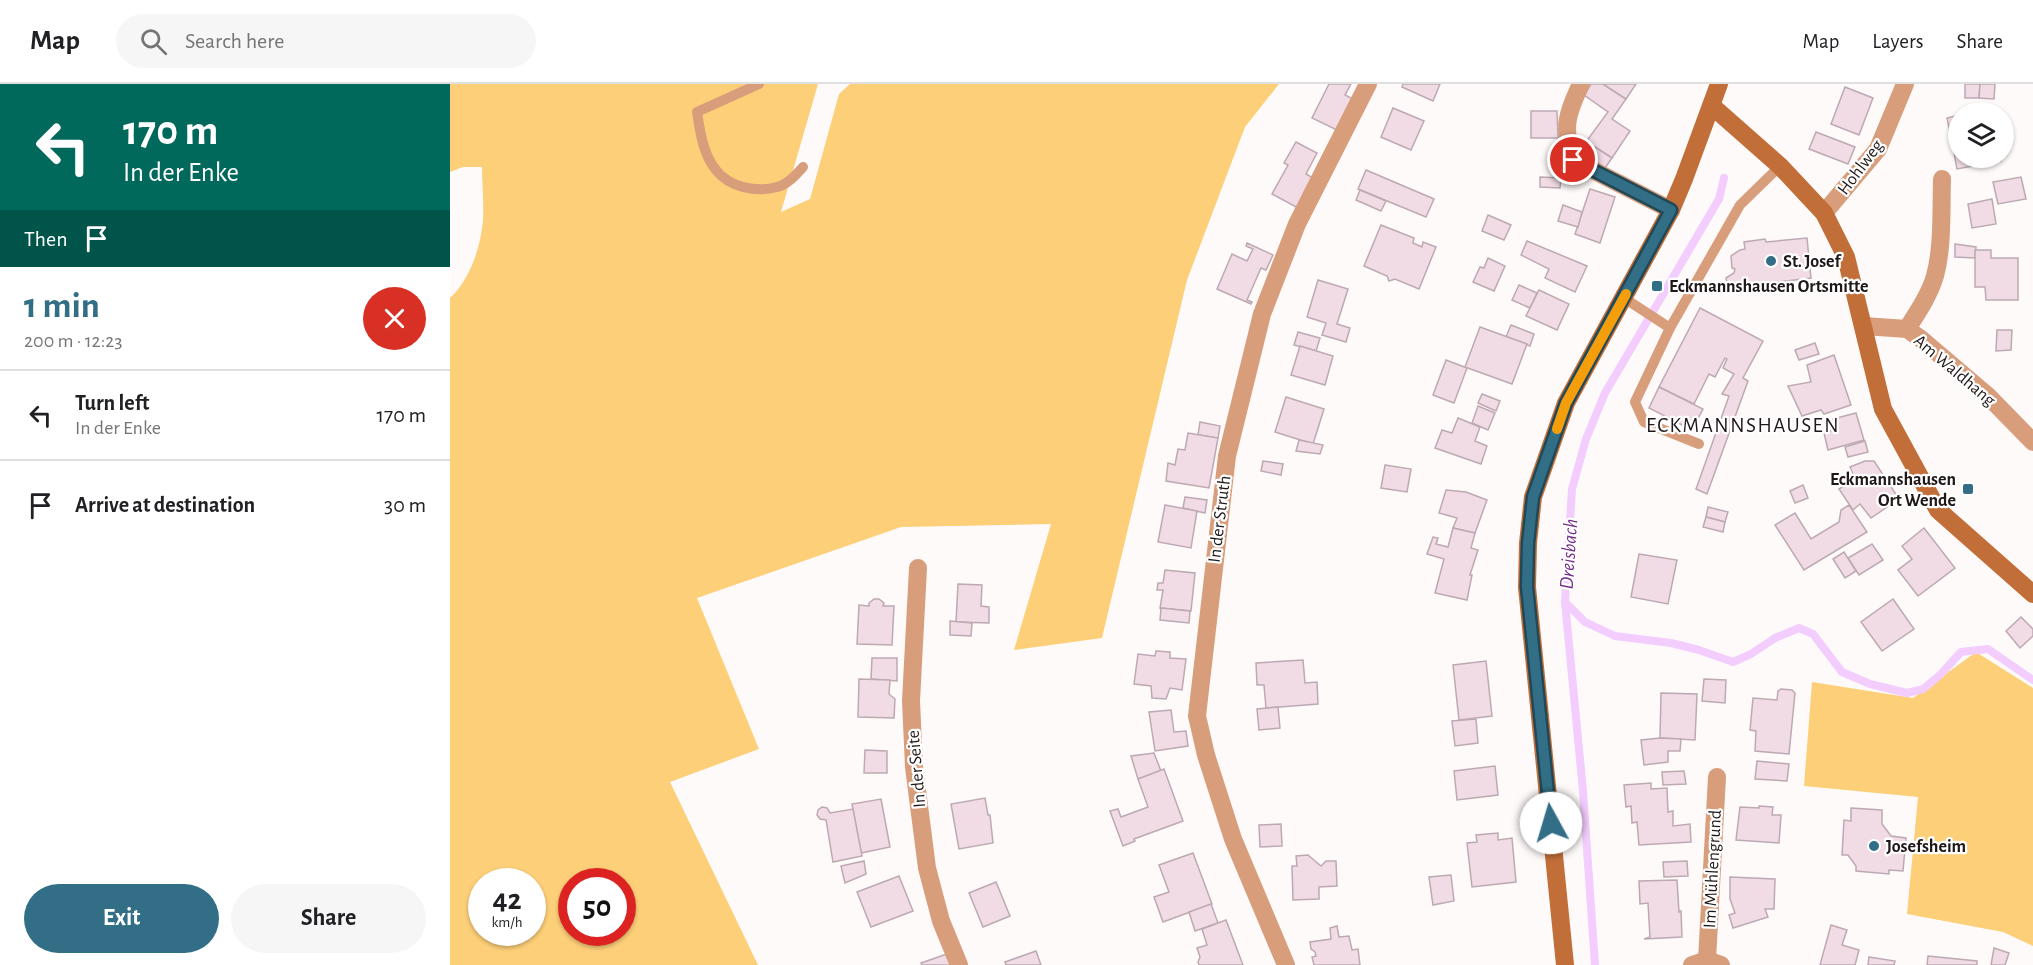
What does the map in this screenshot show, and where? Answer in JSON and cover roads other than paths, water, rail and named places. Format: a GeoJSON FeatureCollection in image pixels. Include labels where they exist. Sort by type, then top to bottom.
{"type":"FeatureCollection","features":[{"type":"Feature","properties":{"kind":"main road"},"geometry":{"type":"LineString","coordinates":[[1564,965],[1527,587],[1528,543],[1533,497],[1566,403],[1671,210],[1719,84]]}},
{"type":"Feature","properties":{"kind":"main road"},"geometry":{"type":"LineString","coordinates":[[1712,106],[1780,166],[1824,213],[1846,257],[1883,409],[1938,510],[2033,594]]}},
{"type":"Feature","properties":{"kind":"street","name":"In der Struth"},"geometry":{"type":"LineString","coordinates":[[1286,965],[1233,839],[1206,755],[1197,716],[1227,456],[1262,314],[1297,224],[1368,84]]}},
{"type":"Feature","properties":{"kind":"street"},"geometry":{"type":"LineString","coordinates":[[1581,84],[1568,110],[1566,127],[1567,144],[1573,160],[1671,210]]}},
{"type":"Feature","properties":{"kind":"street","name":"Hohlweg"},"geometry":{"type":"LineString","coordinates":[[1824,213],[1878,149],[1905,84]]}},
{"type":"Feature","properties":{"kind":"street"},"geometry":{"type":"LineString","coordinates":[[1906,329],[1925,301],[1935,276],[1940,246],[1942,179]]}},
{"type":"Feature","properties":{"kind":"street","name":"Am Waldhang"},"geometry":{"type":"LineString","coordinates":[[1864,326],[1906,329],[1921,339],[1988,396],[2033,442]]}},
{"type":"Feature","properties":{"kind":"street","name":"In der Seite"},"geometry":{"type":"LineString","coordinates":[[918,568],[911,701],[914,767],[927,868],[941,921],[959,965]]}},
{"type":"Feature","properties":{"kind":"street","name":"Im Mühlengrund"},"geometry":{"type":"LineString","coordinates":[[1707,963],[1717,777]]}},
{"type":"Feature","properties":{"kind":"lane"},"geometry":{"type":"LineString","coordinates":[[759,84],[697,112],[708,157],[716,171],[730,182],[748,189],[778,187],[794,177],[803,167]]}},
{"type":"Feature","properties":{"kind":"lane"},"geometry":{"type":"LineString","coordinates":[[1699,444],[1644,422],[1635,402],[1667,326],[1740,205],[1780,166]]}},
{"type":"Feature","properties":{"kind":"lane"},"geometry":{"type":"LineString","coordinates":[[1624,298],[1667,326]]}},
{"type":"Feature","properties":{"kind":"waterway","name":"Dreisbach"},"geometry":{"type":"LineString","coordinates":[[1595,965],[1583,791],[1565,602],[1572,489],[1586,439],[1605,393],[1719,199],[1724,178]]}},
{"type":"Feature","properties":{"kind":"waterway"},"geometry":{"type":"LineString","coordinates":[[1565,602],[1585,622],[1615,636],[1671,643],[1733,662],[1751,654],[1775,638],[1799,628],[1813,634],[1842,672],[1870,684],[1907,693],[1923,689],[1941,674],[1961,652],[1988,649],[2033,680]]}},
{"type":"Feature","properties":{"kind":"place","name":"St. Josef"},"geometry":{"type":"Point","coordinates":[1771,261]}},
{"type":"Feature","properties":{"kind":"place","name":"Eckmannshausen Ortsmitte"},"geometry":{"type":"Point","coordinates":[1657,286]}},
{"type":"Feature","properties":{"kind":"place","name":"Eckmannshausen Ort Wende"},"geometry":{"type":"Point","coordinates":[1968,489]}},
{"type":"Feature","properties":{"kind":"place","name":"Josefsheim"},"geometry":{"type":"Point","coordinates":[1874,846]}},
{"type":"Feature","properties":{"kind":"district","name":"ECKMANNSHAUSEN"},"geometry":{"type":"Point","coordinates":[1743,425]}}]}
